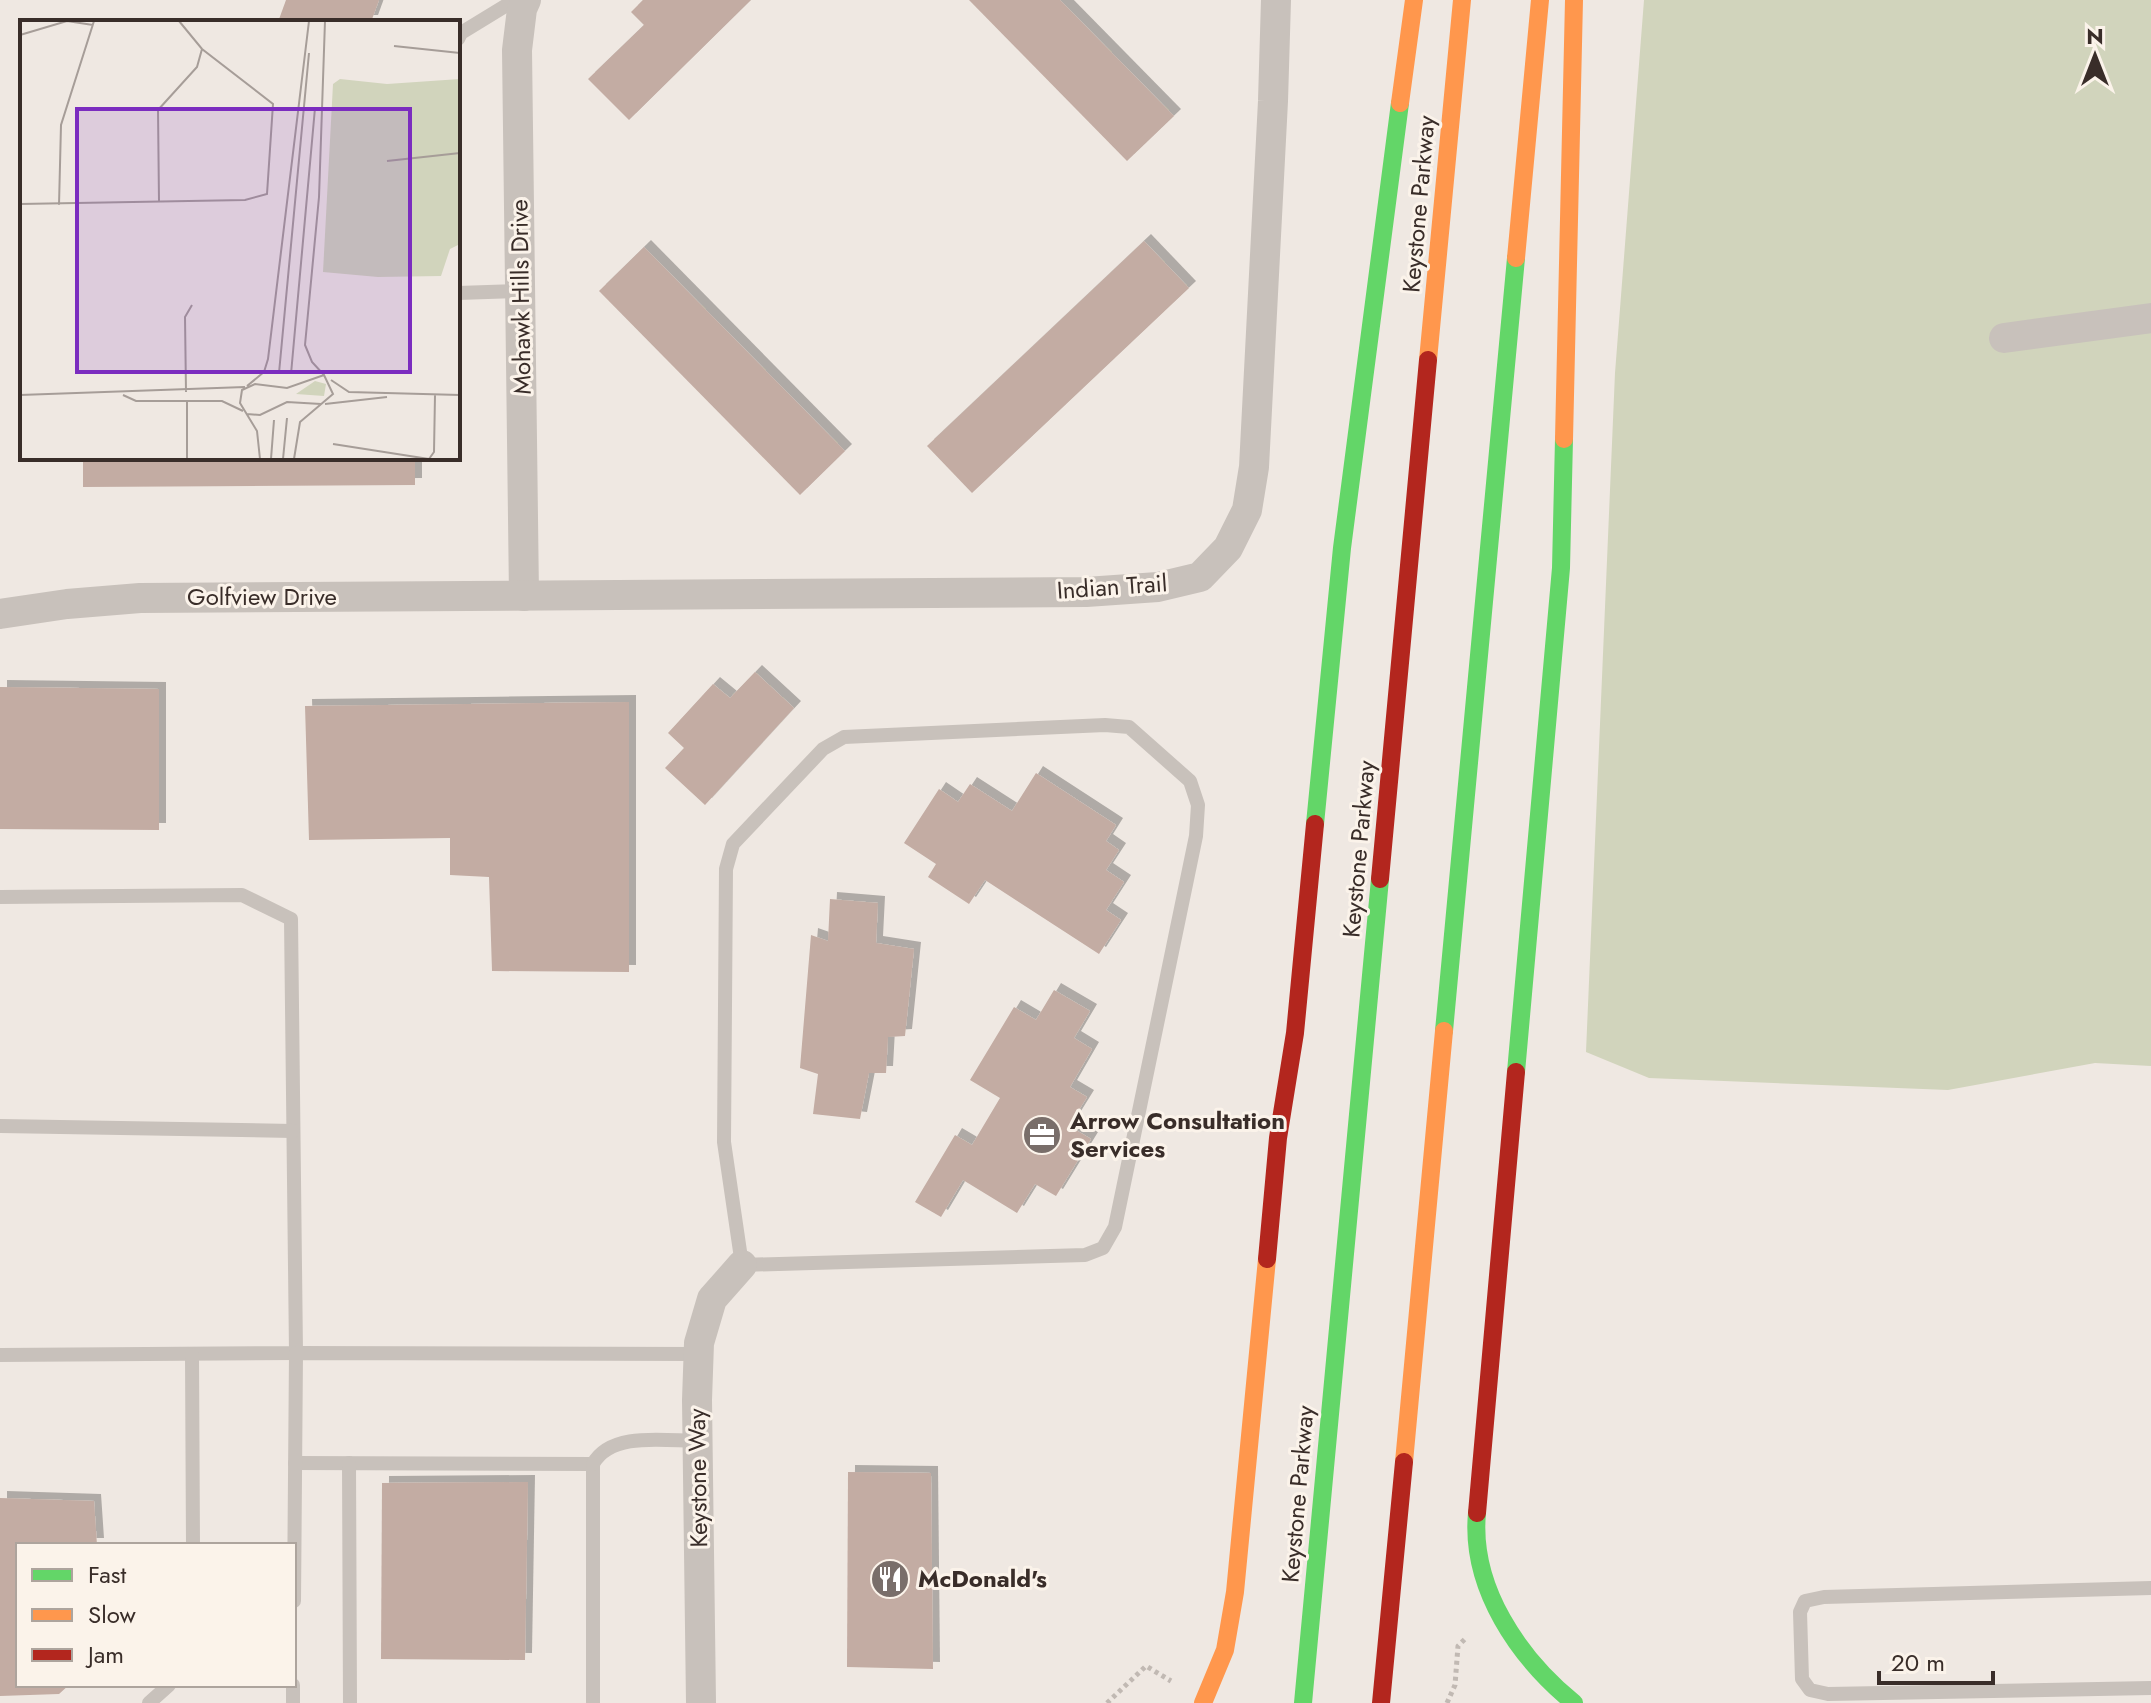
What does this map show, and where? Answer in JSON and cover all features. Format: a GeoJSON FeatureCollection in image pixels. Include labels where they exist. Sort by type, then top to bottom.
{"type":"FeatureCollection","features":[{"type":"Feature","properties":{"kind":"highway"},"geometry":{"type":"LineString","coordinates":[[1203,1703],[1220,1667],[1232,1617],[1240,1554],[1278,1138],[1295,1033],[1342,548],[1414,0]]}},
{"type":"Feature","properties":{"kind":"highway","name":"Keystone Parkway"},"geometry":{"type":"LineString","coordinates":[[1303,1703],[1462,0]]}},
{"type":"Feature","properties":{"kind":"highway"},"geometry":{"type":"LineString","coordinates":[[1381,1703],[1540,0]]}},
{"type":"Feature","properties":{"kind":"highway"},"geometry":{"type":"LineString","coordinates":[[1574,0],[1561,568],[1476,1525],[1482,1570],[1490,1594],[1542,1675],[1574,1703]]}},
{"type":"Feature","properties":{"kind":"street","name":"Mohawk Hills Drive"},"geometry":{"type":"LineString","coordinates":[[524,596],[517,50],[526,0]]}},
{"type":"Feature","properties":{"kind":"street","name":"Indian Trail"},"geometry":{"type":"LineString","coordinates":[[524,596],[1086,592],[1158,587],[1200,577],[1228,548],[1247,510],[1254,467],[1276,0]]}},
{"type":"Feature","properties":{"kind":"street"},"geometry":{"type":"LineString","coordinates":[[2004,338],[2151,318]]}},
{"type":"Feature","properties":{"kind":"street","name":"Golfview Drive"},"geometry":{"type":"LineString","coordinates":[[0,614],[140,598],[524,596]]}},
{"type":"Feature","properties":{"kind":"street","name":"Keystone Way"},"geometry":{"type":"LineString","coordinates":[[701,1703],[697,1441],[699,1343],[712,1299],[742,1265]]}},
{"type":"Feature","properties":{"kind":"lane"},"geometry":{"type":"LineString","coordinates":[[460,35],[515,0]]}},
{"type":"Feature","properties":{"kind":"lane"},"geometry":{"type":"LineString","coordinates":[[460,293],[521,291]]}},
{"type":"Feature","properties":{"kind":"lane"},"geometry":{"type":"LineString","coordinates":[[1105,725],[1129,727],[1190,781],[1198,805],[1196,836],[1115,1227],[1103,1248],[1085,1255],[742,1265],[724,1142],[726,869],[733,844],[823,749],[844,737],[1105,725]]}},
{"type":"Feature","properties":{"kind":"lane"},"geometry":{"type":"LineString","coordinates":[[0,897],[242,895],[291,919],[296,1353],[294,1543]]}},
{"type":"Feature","properties":{"kind":"lane"},"geometry":{"type":"LineString","coordinates":[[0,1126],[293,1131]]}},
{"type":"Feature","properties":{"kind":"lane"},"geometry":{"type":"LineString","coordinates":[[0,1355],[698,1354]]}},
{"type":"Feature","properties":{"kind":"lane"},"geometry":{"type":"LineString","coordinates":[[192,1355],[193,1543]]}},
{"type":"Feature","properties":{"kind":"lane"},"geometry":{"type":"LineString","coordinates":[[593,1703],[593,1464],[598,1454],[608,1448],[637,1441],[697,1441]]}},
{"type":"Feature","properties":{"kind":"lane"},"geometry":{"type":"LineString","coordinates":[[295,1463],[593,1464]]}},
{"type":"Feature","properties":{"kind":"lane"},"geometry":{"type":"LineString","coordinates":[[349,1463],[350,1703]]}},
{"type":"Feature","properties":{"kind":"lane"},"geometry":{"type":"LineString","coordinates":[[2151,1588],[1824,1597],[1805,1601],[1800,1612],[1802,1679],[1810,1690],[1828,1694],[2151,1688]]}},
{"type":"Feature","properties":{"kind":"lane"},"geometry":{"type":"LineString","coordinates":[[149,1703],[167,1687]]}},
{"type":"Feature","properties":{"kind":"path"},"geometry":{"type":"LineString","coordinates":[[1447,1703],[1455,1685],[1458,1646],[1465,1639]]}},
{"type":"Feature","properties":{"kind":"path"},"geometry":{"type":"LineString","coordinates":[[1107,1703],[1146,1666]]}},
{"type":"Feature","properties":{"kind":"green space"},"geometry":{"type":"Polygon","coordinates":[[[1644,0],[2151,0],[2151,1066],[2095,1063],[1948,1090],[1649,1078],[1586,1052],[1615,373],[1644,0]]]}},
{"type":"Feature","properties":{"kind":"building"},"geometry":{"type":"Polygon","coordinates":[[[286,0],[379,0],[372,20],[279,20],[286,0]]]}},
{"type":"Feature","properties":{"kind":"building"},"geometry":{"type":"Polygon","coordinates":[[[643,0],[751,0],[629,120],[588,79],[644,25],[631,12],[643,0]]]}},
{"type":"Feature","properties":{"kind":"building"},"geometry":{"type":"Polygon","coordinates":[[[969,0],[1060,0],[1174,116],[1127,161],[969,0]]]}},
{"type":"Feature","properties":{"kind":"building"},"geometry":{"type":"Polygon","coordinates":[[[1144,241],[1189,288],[972,493],[927,446],[1144,241]]]}},
{"type":"Feature","properties":{"kind":"building"},"geometry":{"type":"Polygon","coordinates":[[[644,247],[845,451],[800,495],[599,291],[644,247]]]}},
{"type":"Feature","properties":{"kind":"building"},"geometry":{"type":"Polygon","coordinates":[[[83,460],[415,460],[415,485],[83,487],[83,460]]]}},
{"type":"Feature","properties":{"kind":"building"},"geometry":{"type":"Polygon","coordinates":[[[755,672],[794,708],[705,805],[665,768],[684,748],[668,733],[713,684],[730,698],[755,672]]]}},
{"type":"Feature","properties":{"kind":"building"},"geometry":{"type":"Polygon","coordinates":[[[0,687],[159,689],[159,830],[0,829],[0,687]]]}},
{"type":"Feature","properties":{"kind":"building"},"geometry":{"type":"Polygon","coordinates":[[[629,702],[629,972],[492,971],[489,877],[450,875],[450,838],[309,840],[305,706],[629,702]]]}},
{"type":"Feature","properties":{"kind":"building"},"geometry":{"type":"Polygon","coordinates":[[[1036,773],[1116,825],[1106,841],[1119,850],[1106,870],[1124,882],[1106,910],[1121,920],[1099,954],[985,880],[969,904],[928,877],[936,864],[904,843],[939,789],[958,802],[970,784],[1012,811],[1036,773]]]}},
{"type":"Feature","properties":{"kind":"building"},"geometry":{"type":"Polygon","coordinates":[[[830,899],[878,903],[876,943],[914,949],[905,1036],[888,1037],[886,1073],[869,1073],[860,1119],[813,1114],[818,1074],[800,1068],[811,935],[828,941],[830,899]]]}},
{"type":"Feature","properties":{"kind":"building"},"geometry":{"type":"Polygon","coordinates":[[[1054,990],[1090,1011],[1074,1038],[1092,1049],[1070,1087],[1087,1097],[1069,1126],[1091,1139],[1056,1196],[1035,1184],[1017,1213],[963,1180],[941,1217],[915,1202],[955,1135],[972,1145],[1000,1098],[970,1080],[1014,1007],[1036,1020],[1054,990]]]}},
{"type":"Feature","properties":{"kind":"building","name":"McDonald's"},"geometry":{"type":"Polygon","coordinates":[[[848,1472],[931,1473],[933,1669],[847,1667],[848,1472]]]}},
{"type":"Feature","properties":{"kind":"building"},"geometry":{"type":"Polygon","coordinates":[[[528,1482],[525,1660],[381,1659],[382,1483],[528,1482]]]}},
{"type":"Feature","properties":{"kind":"building"},"geometry":{"type":"Polygon","coordinates":[[[0,1498],[94,1501],[97,1543],[16,1543],[16,1687],[67,1687],[59,1694],[0,1696],[0,1498]]]}},
{"type":"Feature","properties":{"kind":"traffic: fast"},"geometry":{"type":"LineString","coordinates":[[1315,824],[1342,548],[1400,103]]}},
{"type":"Feature","properties":{"kind":"traffic: fast"},"geometry":{"type":"LineString","coordinates":[[1444,1031],[1516,258]]}},
{"type":"Feature","properties":{"kind":"traffic: fast"},"geometry":{"type":"LineString","coordinates":[[1516,1072],[1561,568],[1564,439]]}},
{"type":"Feature","properties":{"kind":"traffic: fast"},"geometry":{"type":"LineString","coordinates":[[1303,1703],[1380,879]]}},
{"type":"Feature","properties":{"kind":"traffic: fast"},"geometry":{"type":"LineString","coordinates":[[1477,1513],[1481,1568],[1502,1619],[1535,1665],[1574,1703]]}},
{"type":"Feature","properties":{"kind":"traffic: slow"},"geometry":{"type":"LineString","coordinates":[[1400,103],[1414,0]]}},
{"type":"Feature","properties":{"kind":"traffic: slow"},"geometry":{"type":"LineString","coordinates":[[1428,360],[1462,0]]}},
{"type":"Feature","properties":{"kind":"traffic: slow"},"geometry":{"type":"LineString","coordinates":[[1516,258],[1540,0]]}},
{"type":"Feature","properties":{"kind":"traffic: slow"},"geometry":{"type":"LineString","coordinates":[[1564,439],[1574,0]]}},
{"type":"Feature","properties":{"kind":"traffic: slow"},"geometry":{"type":"LineString","coordinates":[[1404,1462],[1444,1031]]}},
{"type":"Feature","properties":{"kind":"traffic: slow"},"geometry":{"type":"LineString","coordinates":[[1203,1703],[1225,1650],[1235,1592],[1267,1259]]}},
{"type":"Feature","properties":{"kind":"traffic: jam"},"geometry":{"type":"LineString","coordinates":[[1380,879],[1428,360]]}},
{"type":"Feature","properties":{"kind":"traffic: jam"},"geometry":{"type":"LineString","coordinates":[[1267,1259],[1278,1138],[1295,1033],[1315,824]]}},
{"type":"Feature","properties":{"kind":"traffic: jam"},"geometry":{"type":"LineString","coordinates":[[1477,1513],[1516,1072]]}},
{"type":"Feature","properties":{"kind":"traffic: jam"},"geometry":{"type":"LineString","coordinates":[[1381,1703],[1404,1462]]}},
{"type":"Feature","properties":{"kind":"place","name":"Arrow Consultation Services"},"geometry":{"type":"Point","coordinates":[1042,1135]}},
{"type":"Feature","properties":{"kind":"place","name":"McDonald's"},"geometry":{"type":"Point","coordinates":[890,1579]}}]}
